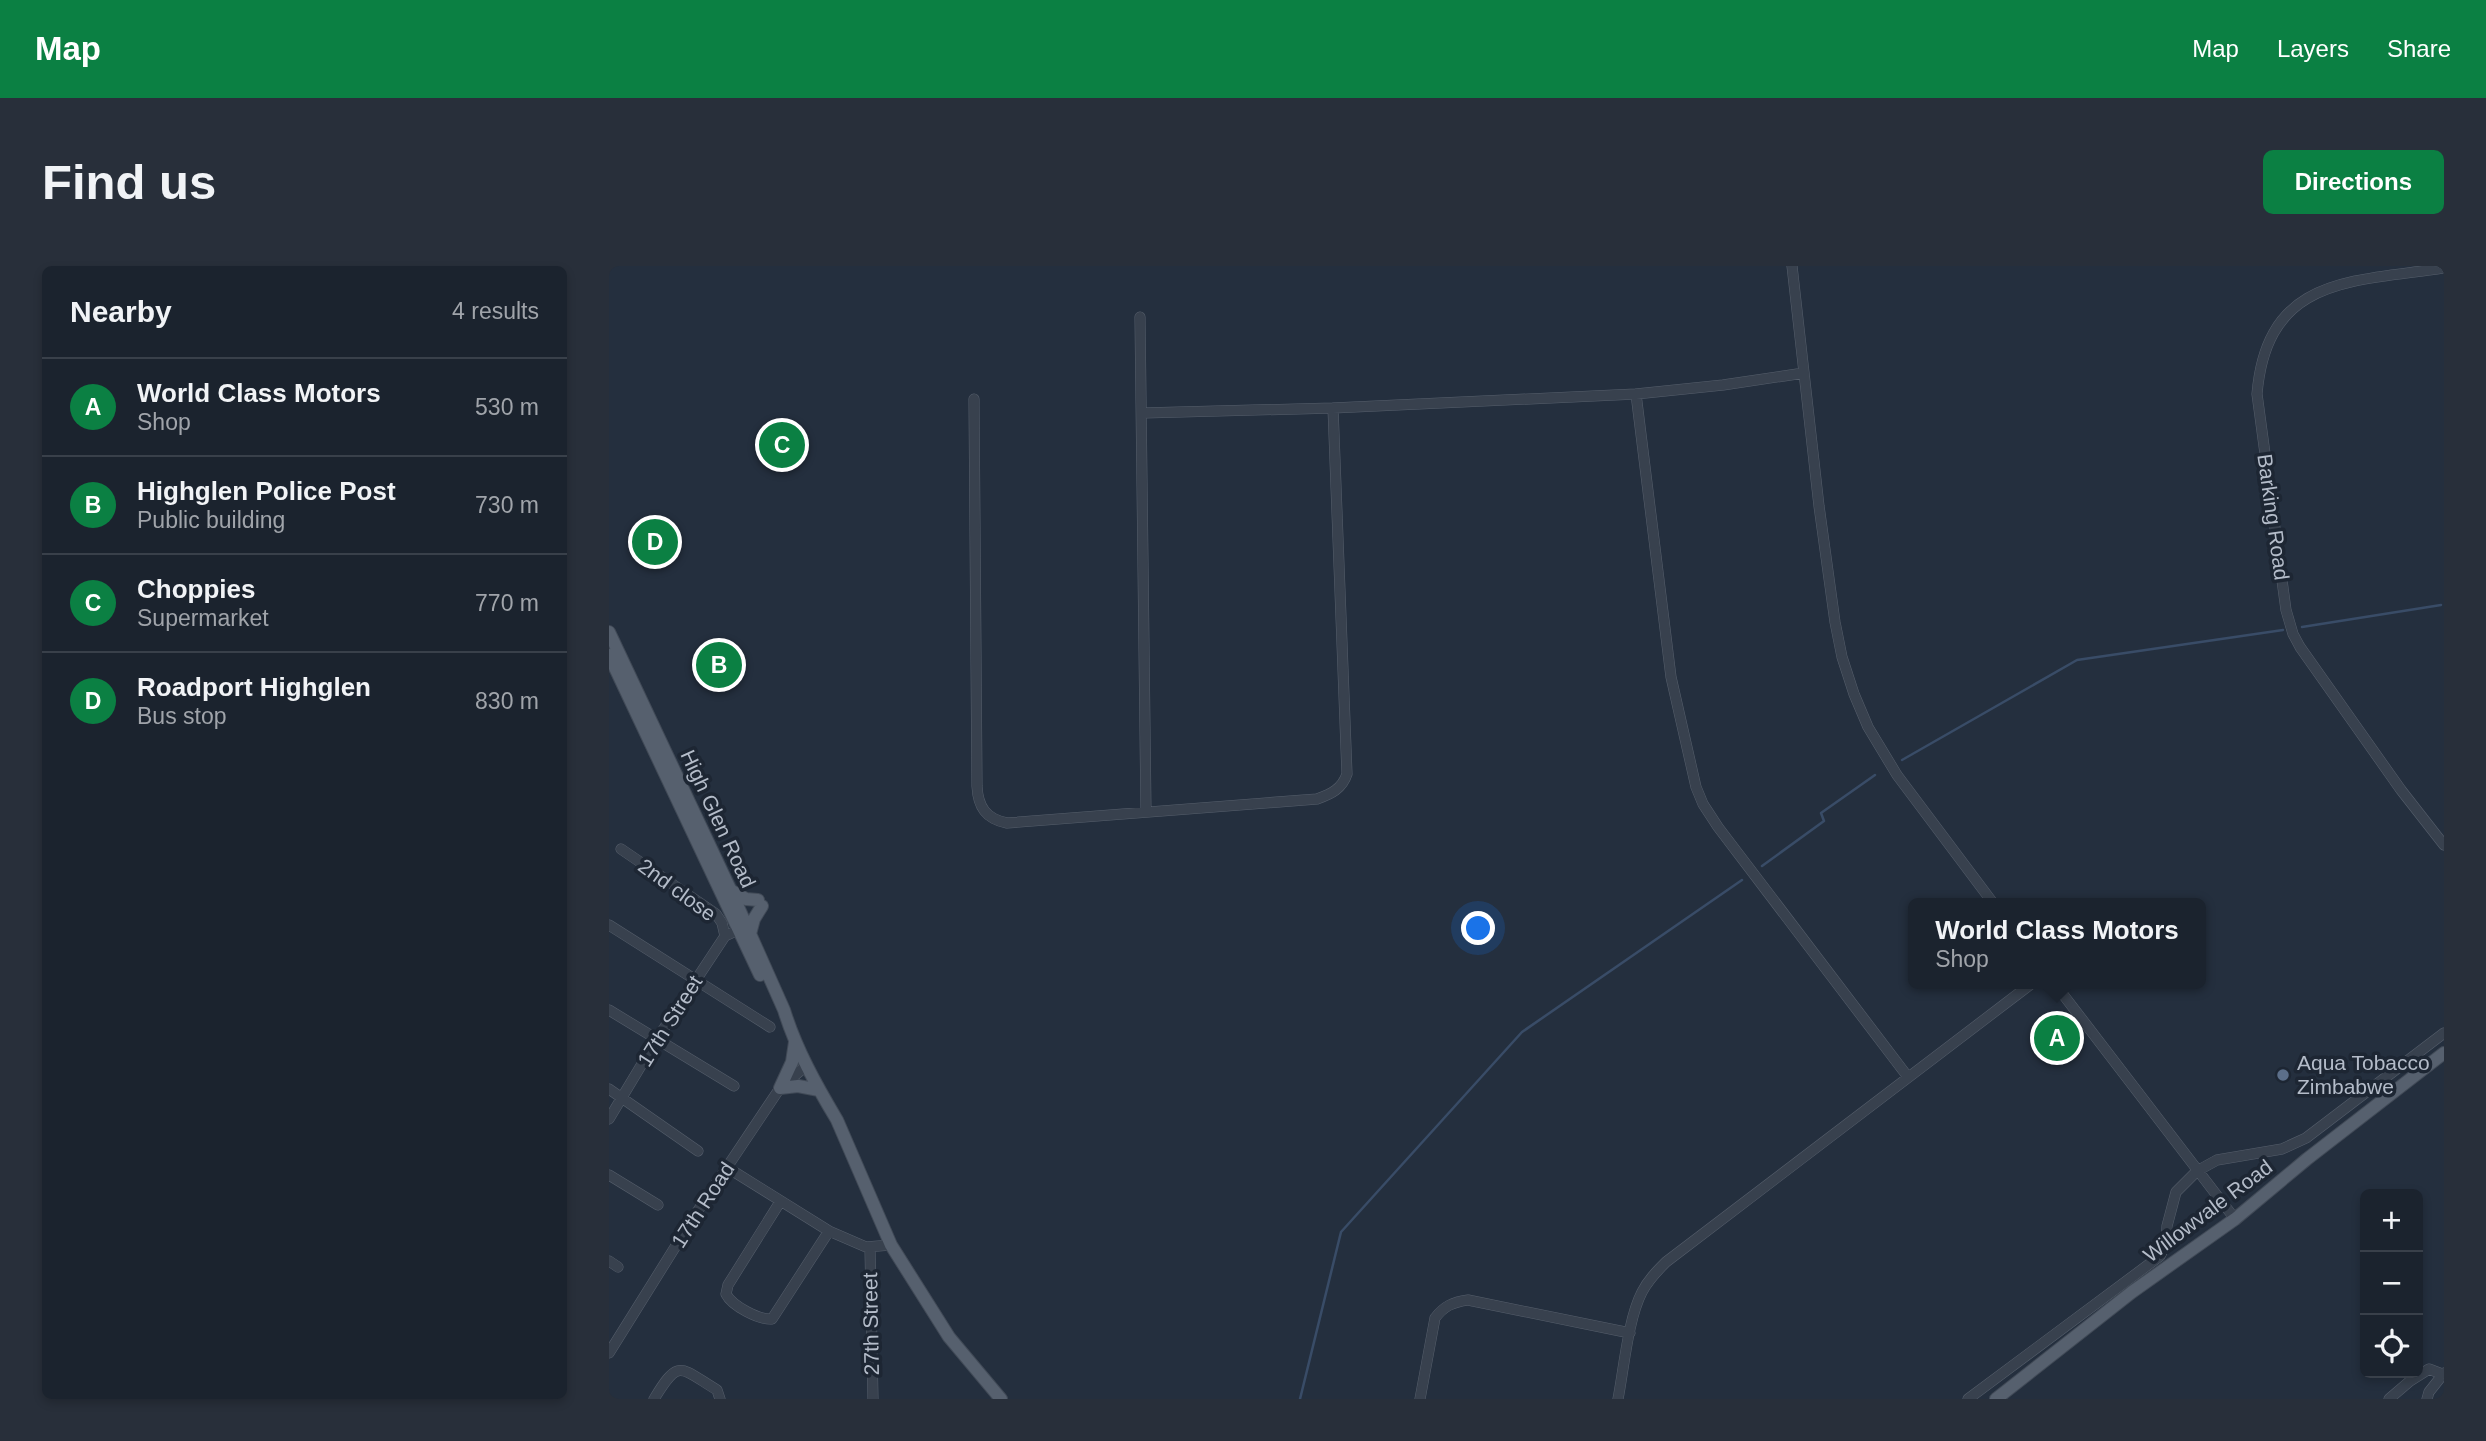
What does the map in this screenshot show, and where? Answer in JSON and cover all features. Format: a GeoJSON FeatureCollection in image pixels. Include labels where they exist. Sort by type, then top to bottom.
{"type":"FeatureCollection","features":[{"type":"Feature","properties":{"kind":"main road","name":"High Glen Road"},"geometry":{"type":"LineString","coordinates":[[609,632],[731,891],[744,932]]}},
{"type":"Feature","properties":{"kind":"main road","name":"High Glen Road"},"geometry":{"type":"LineString","coordinates":[[609,655],[744,932],[777,1012],[787,1024],[806,1066],[837,1120],[891,1245],[949,1337],[1001,1399]]}},
{"type":"Feature","properties":{"kind":"main road"},"geometry":{"type":"LineString","coordinates":[[731,891],[760,903],[754,919],[744,932]]}},
{"type":"Feature","properties":{"kind":"main road"},"geometry":{"type":"LineString","coordinates":[[780,1088],[792,1062],[795,1042]]}},
{"type":"Feature","properties":{"kind":"main road","name":"Willowvale Road"},"geometry":{"type":"LineString","coordinates":[[1996,1399],[2132,1292],[2235,1219],[2326,1144],[2444,1054]]}},
{"type":"Feature","properties":{"kind":"main road"},"geometry":{"type":"LineString","coordinates":[[780,1088],[798,1086],[819,1090]]}},
{"type":"Feature","properties":{"kind":"street"},"geometry":{"type":"LineString","coordinates":[[1792,266],[1819,506],[1842,657],[1868,727],[1890,764],[1989,898]]}},
{"type":"Feature","properties":{"kind":"street","name":"Barking Road"},"geometry":{"type":"LineString","coordinates":[[2444,268],[2338,284],[2317,292],[2298,306],[2274,332],[2262,362],[2257,394],[2277,552],[2286,610],[2293,634],[2401,790],[2444,845]]}},
{"type":"Feature","properties":{"kind":"street"},"geometry":{"type":"LineString","coordinates":[[1140,317],[1146,812]]}},
{"type":"Feature","properties":{"kind":"street"},"geometry":{"type":"LineString","coordinates":[[1143,413],[1333,408],[1636,394],[1804,373]]}},
{"type":"Feature","properties":{"kind":"street"},"geometry":{"type":"LineString","coordinates":[[1636,394],[1667,651],[1696,787],[1718,827],[1908,1077]]}},
{"type":"Feature","properties":{"kind":"street"},"geometry":{"type":"LineString","coordinates":[[974,399],[977,786],[982,808],[996,821],[1007,823],[1317,799],[1339,789],[1347,774],[1333,408]]}},
{"type":"Feature","properties":{"kind":"street","name":"2nd close"},"geometry":{"type":"LineString","coordinates":[[621,849],[716,914],[722,923],[725,936]]}},
{"type":"Feature","properties":{"kind":"street"},"geometry":{"type":"LineString","coordinates":[[609,925],[769,1027]]}},
{"type":"Feature","properties":{"kind":"street"},"geometry":{"type":"LineString","coordinates":[[725,936],[744,932]]}},
{"type":"Feature","properties":{"kind":"street","name":"17th Street"},"geometry":{"type":"LineString","coordinates":[[609,1119],[657,1039],[725,936]]}},
{"type":"Feature","properties":{"kind":"street"},"geometry":{"type":"LineString","coordinates":[[1618,1399],[1630,1333],[1641,1294],[1650,1279],[1666,1262],[2024,989]]}},
{"type":"Feature","properties":{"kind":"street"},"geometry":{"type":"LineString","coordinates":[[2059,989],[2235,1219]]}},
{"type":"Feature","properties":{"kind":"street"},"geometry":{"type":"LineString","coordinates":[[609,1010],[734,1086]]}},
{"type":"Feature","properties":{"kind":"street"},"geometry":{"type":"LineString","coordinates":[[1968,1399],[2160,1256],[2166,1244],[2167,1226],[2176,1192],[2197,1171],[2217,1160],[2282,1149],[2294,1144],[2444,1033]]}},
{"type":"Feature","properties":{"kind":"street","name":"17th Road"},"geometry":{"type":"LineString","coordinates":[[609,1353],[697,1212],[780,1088],[806,1066]]}},
{"type":"Feature","properties":{"kind":"street"},"geometry":{"type":"LineString","coordinates":[[609,1089],[698,1151]]}},
{"type":"Feature","properties":{"kind":"street"},"geometry":{"type":"LineString","coordinates":[[728,1168],[829,1231],[870,1248],[891,1245]]}},
{"type":"Feature","properties":{"kind":"street"},"geometry":{"type":"LineString","coordinates":[[609,1175],[658,1205]]}},
{"type":"Feature","properties":{"kind":"street"},"geometry":{"type":"LineString","coordinates":[[780,1202],[728,1285],[726,1294],[730,1301],[762,1319],[772,1319],[829,1231]]}},
{"type":"Feature","properties":{"kind":"street","name":"27th Street"},"geometry":{"type":"LineString","coordinates":[[870,1248],[873,1399]]}},
{"type":"Feature","properties":{"kind":"street"},"geometry":{"type":"LineString","coordinates":[[1420,1399],[1435,1318],[1441,1310],[1457,1301],[1468,1300],[1630,1333]]}},
{"type":"Feature","properties":{"kind":"street"},"geometry":{"type":"LineString","coordinates":[[2389,1399],[2429,1369],[2443,1373],[2427,1399]]}},
{"type":"Feature","properties":{"kind":"street"},"geometry":{"type":"LineString","coordinates":[[654,1399],[669,1374],[677,1370],[685,1370],[717,1390],[720,1399]]}},
{"type":"Feature","properties":{"kind":"waterway"},"geometry":{"type":"LineString","coordinates":[[2302,627],[2441,605]]}},
{"type":"Feature","properties":{"kind":"waterway"},"geometry":{"type":"LineString","coordinates":[[1902,760],[2077,660],[2283,630]]}},
{"type":"Feature","properties":{"kind":"waterway"},"geometry":{"type":"LineString","coordinates":[[1762,866],[1824,821],[1821,813],[1875,775]]}},
{"type":"Feature","properties":{"kind":"waterway"},"geometry":{"type":"LineString","coordinates":[[1300,1399],[1341,1232],[1522,1032],[1742,880]]}},
{"type":"Feature","properties":{"kind":"place","name":"Choppies"},"geometry":{"type":"Point","coordinates":[782,445]}},
{"type":"Feature","properties":{"kind":"place","name":"Roadport Highglen"},"geometry":{"type":"Point","coordinates":[655,542]}},
{"type":"Feature","properties":{"kind":"place","name":"Highglen Police Post"},"geometry":{"type":"Point","coordinates":[719,665]}},
{"type":"Feature","properties":{"kind":"place","name":"World Class Motors"},"geometry":{"type":"Point","coordinates":[2057,1038]}},
{"type":"Feature","properties":{"kind":"place","name":"Aqua Tobacco Zimbabwe"},"geometry":{"type":"Point","coordinates":[2283,1075]}}]}
